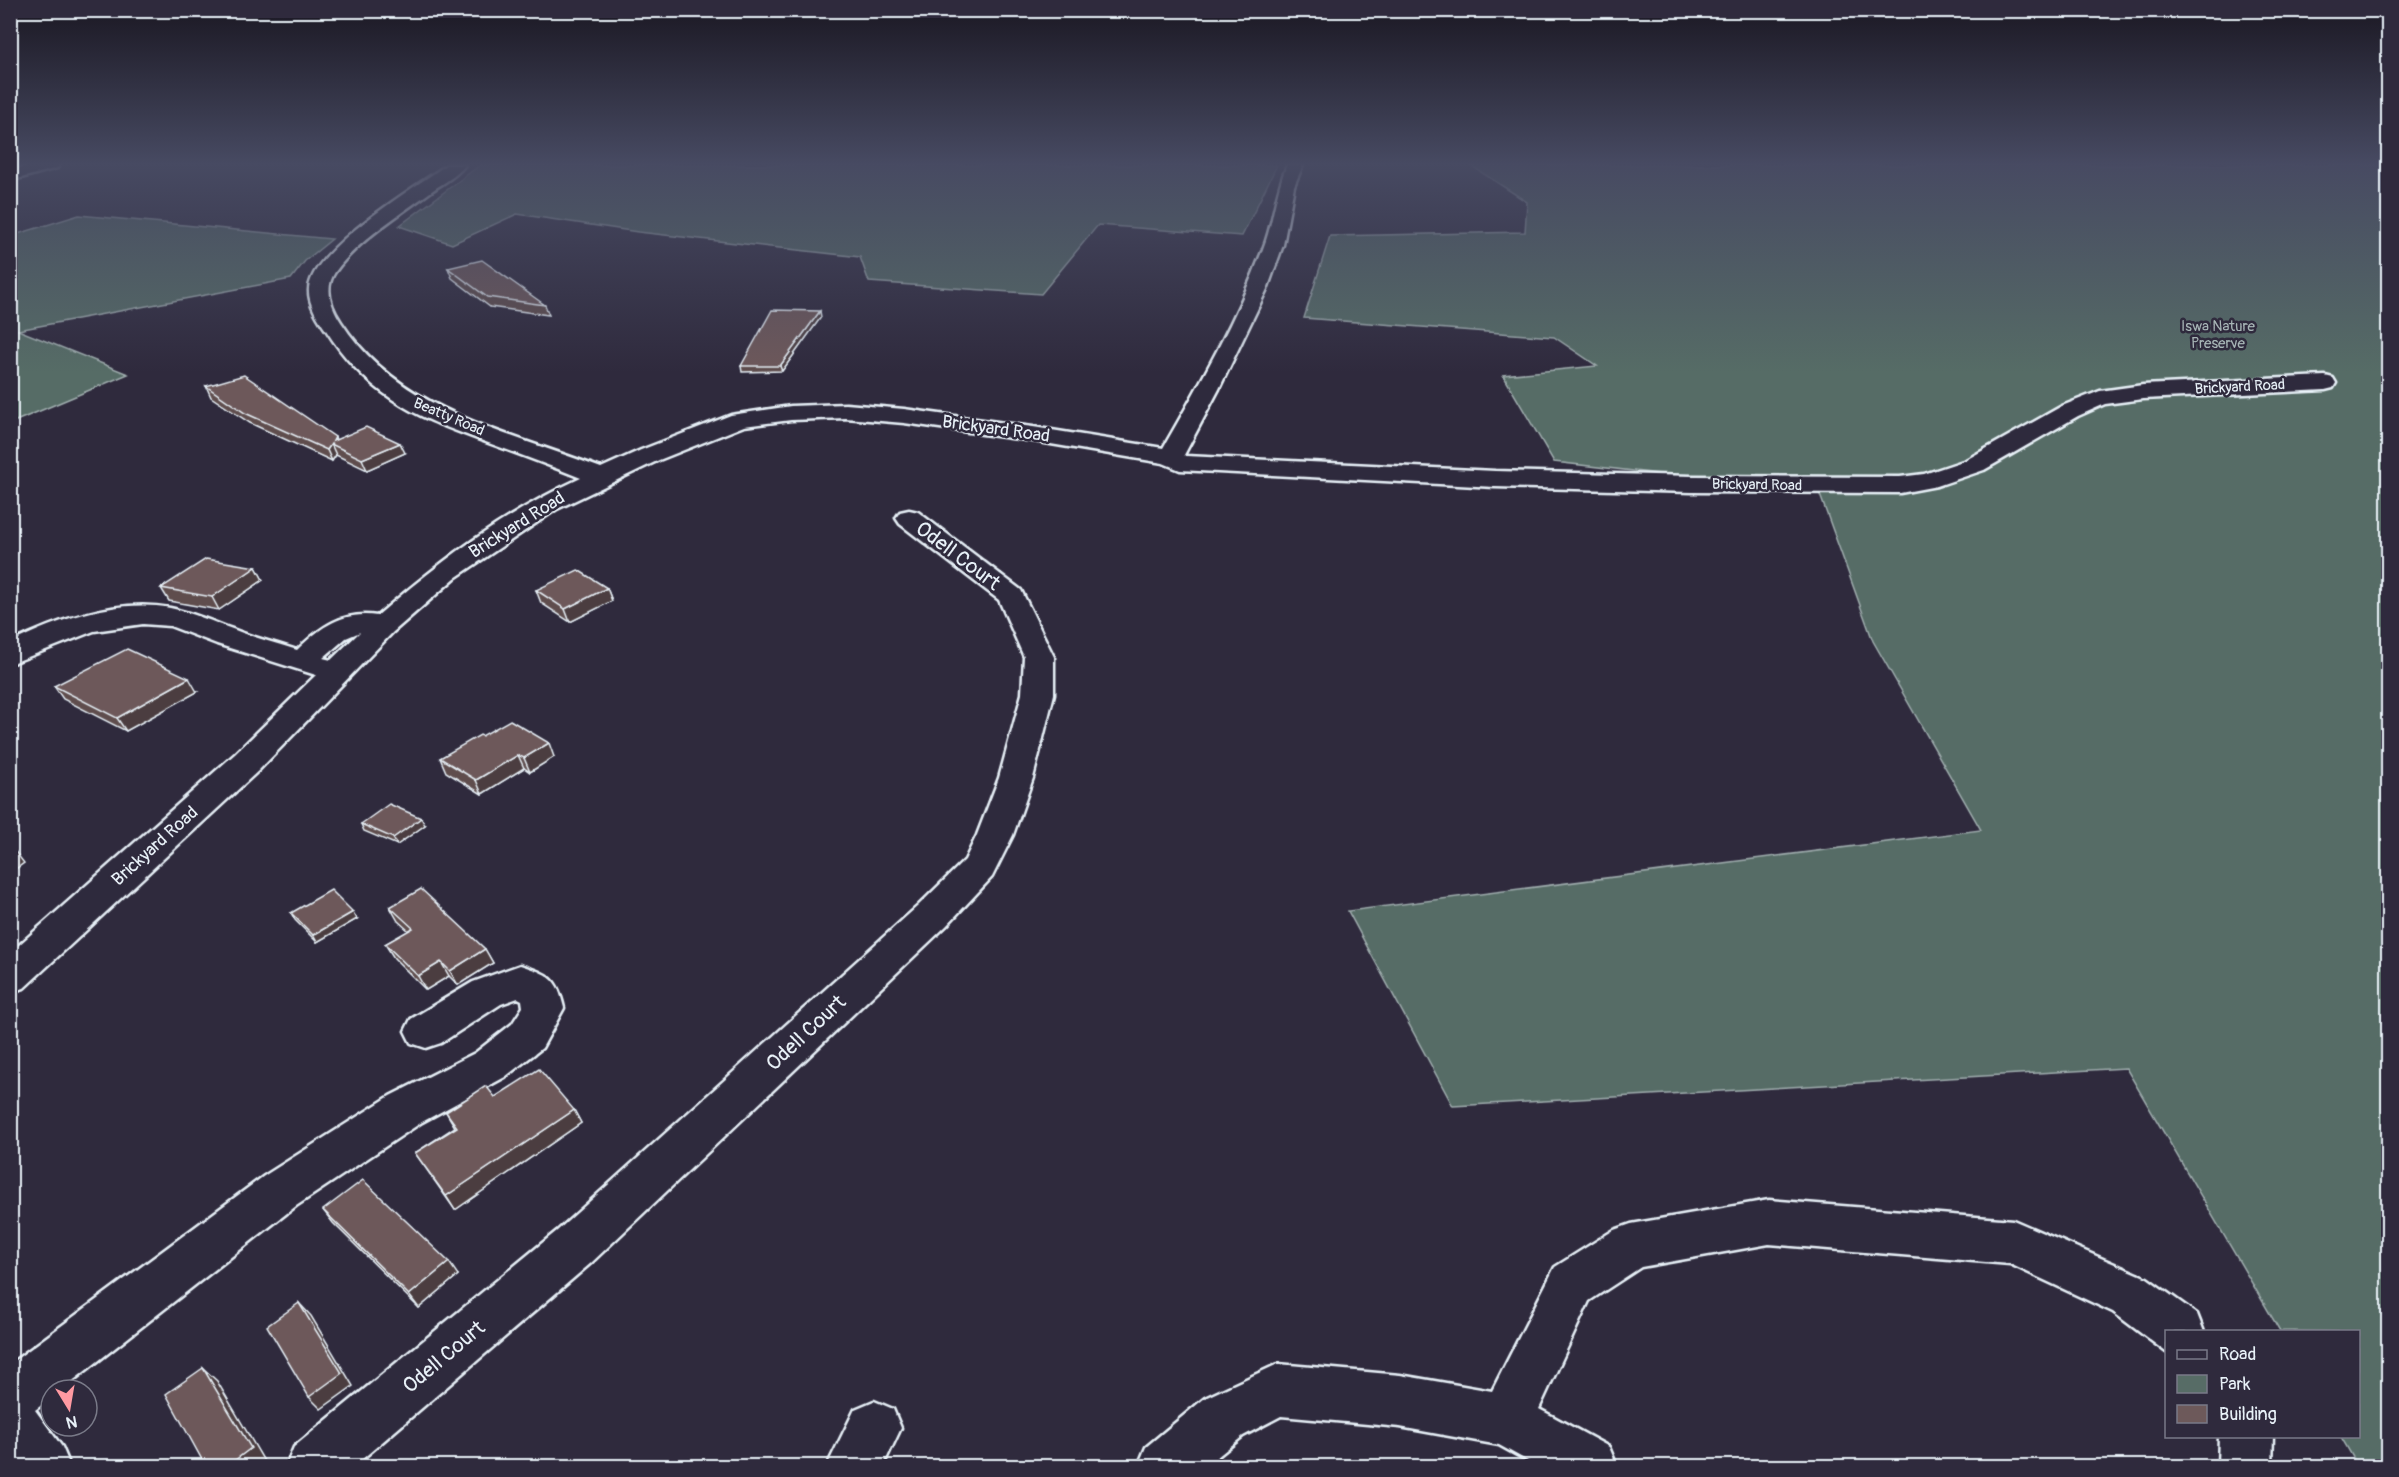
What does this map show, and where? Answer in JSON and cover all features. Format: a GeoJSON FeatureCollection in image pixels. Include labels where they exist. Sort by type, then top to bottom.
{"type":"FeatureCollection","features":[{"type":"Feature","properties":{"kind":"street","name":"Beatty Road"},"geometry":{"type":"LineString","coordinates":[[365,234],[329,265],[321,277],[318,292],[328,319],[351,351],[372,372],[416,404],[601,477]]}},
{"type":"Feature","properties":{"kind":"street"},"geometry":{"type":"LineString","coordinates":[[1170,457],[1208,389],[1258,287],[1271,254],[1275,234]]}},
{"type":"Feature","properties":{"kind":"street","name":"Brickyard Road"},"geometry":{"type":"LineString","coordinates":[[10,977],[247,762],[382,626],[445,572],[480,546],[548,503],[650,455],[739,420],[791,413],[831,411],[904,416],[1033,434],[1170,457],[1180,463],[1495,479],[1727,485],[1900,485],[1928,481],[1975,465],[2070,411],[2100,398],[2143,392],[2325,383]]}},
{"type":"Feature","properties":{"kind":"street","name":"Odell Court"},"geometry":{"type":"LineString","coordinates":[[313,1467],[574,1247],[932,916],[979,868],[995,835],[1016,778],[1038,694],[1039,657],[1011,596],[909,518]]}},
{"type":"Feature","properties":{"kind":"street"},"geometry":{"type":"LineString","coordinates":[[10,655],[47,636],[90,623],[124,615],[166,616],[337,672]]}},
{"type":"Feature","properties":{"kind":"street"},"geometry":{"type":"LineString","coordinates":[[302,661],[345,626],[356,623],[382,626]]}},
{"type":"Feature","properties":{"kind":"street"},"geometry":{"type":"LineString","coordinates":[[10,1397],[280,1191],[406,1109],[490,1065],[527,1036],[544,1008],[540,991],[520,981],[487,993],[426,1031]]}},
{"type":"Feature","properties":{"kind":"street"},"geometry":{"type":"LineString","coordinates":[[1506,1420],[1572,1284],[1631,1246],[1769,1222],[2013,1242],[2130,1295],[2176,1330]]}},
{"type":"Feature","properties":{"kind":"street"},"geometry":{"type":"LineString","coordinates":[[1165,1467],[1224,1417],[1278,1390],[1400,1401],[1506,1420],[1590,1467]]}},
{"type":"Feature","properties":{"kind":"street"},"geometry":{"type":"LineString","coordinates":[[10,1420],[44,1467]]}},
{"type":"Feature","properties":{"kind":"street"},"geometry":{"type":"LineString","coordinates":[[2245,1467],[2246,1438]]}},
{"type":"Feature","properties":{"kind":"green space"},"geometry":{"type":"Polygon","coordinates":[[[18,234],[279,234],[332,239],[305,261],[291,279],[18,330],[128,374],[11,423],[11,236],[18,234]]]}},
{"type":"Feature","properties":{"kind":"green space"},"geometry":{"type":"Polygon","coordinates":[[[422,234],[474,234],[452,244],[422,234]]]}},
{"type":"Feature","properties":{"kind":"green space"},"geometry":{"type":"Polygon","coordinates":[[[655,234],[1091,234],[1041,294],[869,282],[860,257],[655,234]]]}},
{"type":"Feature","properties":{"kind":"green space"},"geometry":{"type":"Polygon","coordinates":[[[1215,234],[1243,234],[1242,236],[1215,234]]]}},
{"type":"Feature","properties":{"kind":"green space","name":"Iswa Nature Preserve"},"geometry":{"type":"Polygon","coordinates":[[[1431,234],[2388,234],[2388,1466],[2358,1466],[2342,1438],[2360,1438],[2360,1330],[2279,1330],[2126,1068],[1453,1106],[1348,911],[1981,830],[1873,641],[1819,492],[1554,462],[1503,375],[1597,366],[1554,337],[1304,318],[1330,236],[1431,234]]]}},
{"type":"Feature","properties":{"kind":"building"},"geometry":{"type":"Polygon","coordinates":[[[482,260],[545,305],[487,297],[448,268],[482,260]]]}},
{"type":"Feature","properties":{"kind":"building"},"geometry":{"type":"Polygon","coordinates":[[[772,310],[820,311],[780,366],[741,366],[772,310]]]}},
{"type":"Feature","properties":{"kind":"building"},"geometry":{"type":"Polygon","coordinates":[[[244,375],[335,437],[333,441],[366,427],[400,443],[362,459],[331,444],[327,450],[245,413],[206,386],[244,375]]]}},
{"type":"Feature","properties":{"kind":"building"},"geometry":{"type":"Polygon","coordinates":[[[206,559],[256,567],[212,597],[161,588],[206,559]]]}},
{"type":"Feature","properties":{"kind":"building"},"geometry":{"type":"Polygon","coordinates":[[[578,570],[607,588],[565,609],[536,590],[578,570]]]}},
{"type":"Feature","properties":{"kind":"building"},"geometry":{"type":"Polygon","coordinates":[[[127,649],[189,678],[117,718],[54,686],[127,649]]]}},
{"type":"Feature","properties":{"kind":"building"},"geometry":{"type":"Polygon","coordinates":[[[510,720],[549,743],[524,758],[518,755],[476,780],[440,758],[480,735],[510,720]]]}},
{"type":"Feature","properties":{"kind":"building"},"geometry":{"type":"Polygon","coordinates":[[[389,804],[421,818],[393,838],[361,824],[389,804]]]}},
{"type":"Feature","properties":{"kind":"building"},"geometry":{"type":"Polygon","coordinates":[[[421,889],[485,949],[450,971],[441,962],[418,976],[385,944],[413,928],[390,907],[421,889]]]}},
{"type":"Feature","properties":{"kind":"building"},"geometry":{"type":"Polygon","coordinates":[[[331,890],[353,912],[313,935],[291,913],[331,890]]]}},
{"type":"Feature","properties":{"kind":"building"},"geometry":{"type":"Polygon","coordinates":[[[539,1069],[574,1110],[446,1196],[415,1153],[457,1127],[446,1112],[486,1086],[495,1097],[539,1069]]]}},
{"type":"Feature","properties":{"kind":"building"},"geometry":{"type":"Polygon","coordinates":[[[363,1180],[449,1262],[409,1295],[323,1210],[363,1180]]]}},
{"type":"Feature","properties":{"kind":"building"},"geometry":{"type":"Polygon","coordinates":[[[299,1303],[342,1373],[309,1397],[267,1326],[299,1303]]]}},
{"type":"Feature","properties":{"kind":"building"},"geometry":{"type":"Polygon","coordinates":[[[203,1368],[251,1448],[226,1467],[206,1467],[166,1394],[203,1368]]]}}]}
